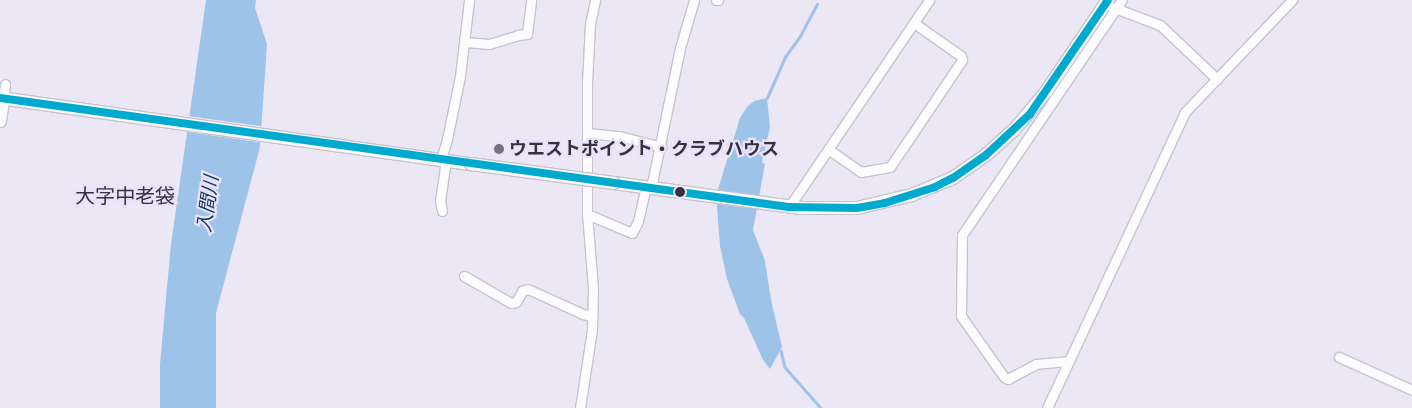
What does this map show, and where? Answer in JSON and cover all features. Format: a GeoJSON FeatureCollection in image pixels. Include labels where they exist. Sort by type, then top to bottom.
{"type":"FeatureCollection","features":[{"type":"Feature","properties":{"kind":"main road"},"geometry":{"type":"LineString","coordinates":[[0,121],[6,99],[789,207],[841,209],[885,203],[935,186],[970,167],[999,145],[1030,114],[1108,3]]}},
{"type":"Feature","properties":{"kind":"street"},"geometry":{"type":"LineString","coordinates":[[442,211],[439,159],[447,139],[465,42],[469,0]]}},
{"type":"Feature","properties":{"kind":"street"},"geometry":{"type":"LineString","coordinates":[[465,42],[489,44],[527,34],[531,0]]}},
{"type":"Feature","properties":{"kind":"street"},"geometry":{"type":"LineString","coordinates":[[580,408],[590,352],[592,316],[587,214],[590,24],[595,0]]}},
{"type":"Feature","properties":{"kind":"street"},"geometry":{"type":"LineString","coordinates":[[587,214],[632,233],[638,221],[662,147],[680,48],[694,0]]}},
{"type":"Feature","properties":{"kind":"street"},"geometry":{"type":"LineString","coordinates":[[789,207],[929,0]]}},
{"type":"Feature","properties":{"kind":"street"},"geometry":{"type":"LineString","coordinates":[[1069,361],[1036,364],[1008,379],[1004,377],[961,316],[962,234],[1108,3],[1122,0]]}},
{"type":"Feature","properties":{"kind":"street"},"geometry":{"type":"LineString","coordinates":[[1048,408],[1186,112],[1292,0]]}},
{"type":"Feature","properties":{"kind":"street"},"geometry":{"type":"LineString","coordinates":[[1108,3],[1160,24],[1217,79]]}},
{"type":"Feature","properties":{"kind":"street"},"geometry":{"type":"LineString","coordinates":[[828,149],[861,172],[890,167],[907,142],[962,60],[961,56],[914,22]]}},
{"type":"Feature","properties":{"kind":"street"},"geometry":{"type":"LineString","coordinates":[[5,84],[6,99]]}},
{"type":"Feature","properties":{"kind":"street"},"geometry":{"type":"LineString","coordinates":[[588,133],[619,136],[662,147]]}},
{"type":"Feature","properties":{"kind":"street"},"geometry":{"type":"LineString","coordinates":[[464,276],[511,303],[516,302],[522,291],[528,289],[583,314],[592,316]]}},
{"type":"Feature","properties":{"kind":"street"},"geometry":{"type":"LineString","coordinates":[[1339,357],[1412,390]]}},
{"type":"Feature","properties":{"kind":"water","name":"入間川"},"geometry":{"type":"Polygon","coordinates":[[[206,0],[256,0],[255,8],[267,44],[260,147],[216,313],[216,408],[160,408],[160,364],[171,244],[206,0]]]}},
{"type":"Feature","properties":{"kind":"water"},"geometry":{"type":"Polygon","coordinates":[[[767,98],[770,127],[762,162],[765,164],[753,230],[765,261],[771,300],[782,347],[770,369],[763,360],[744,318],[740,314],[727,279],[720,246],[717,207],[718,189],[740,118],[747,107],[754,101],[767,98]]]}},
{"type":"Feature","properties":{"kind":"pier"},"geometry":{"type":"Polygon","coordinates":[[[188,116],[264,127],[262,143],[186,132],[188,116]]]}},
{"type":"Feature","properties":{"kind":"waterway"},"geometry":{"type":"LineString","coordinates":[[767,98],[785,57],[800,36],[817,4]]}},
{"type":"Feature","properties":{"kind":"waterway"},"geometry":{"type":"LineString","coordinates":[[781,351],[785,367],[821,408]]}},
{"type":"Feature","properties":{"kind":"transit line"},"geometry":{"type":"LineString","coordinates":[[0,98],[789,207],[857,208],[885,203],[935,187],[953,178],[986,155],[1030,114],[1108,0]]}},
{"type":"Feature","properties":{"kind":"place","name":"ウエストポイント・クラブハウス"},"geometry":{"type":"Point","coordinates":[499,149]}},
{"type":"Feature","properties":{"kind":"district","name":"大字中老袋"},"geometry":{"type":"Point","coordinates":[125,196]}}]}
